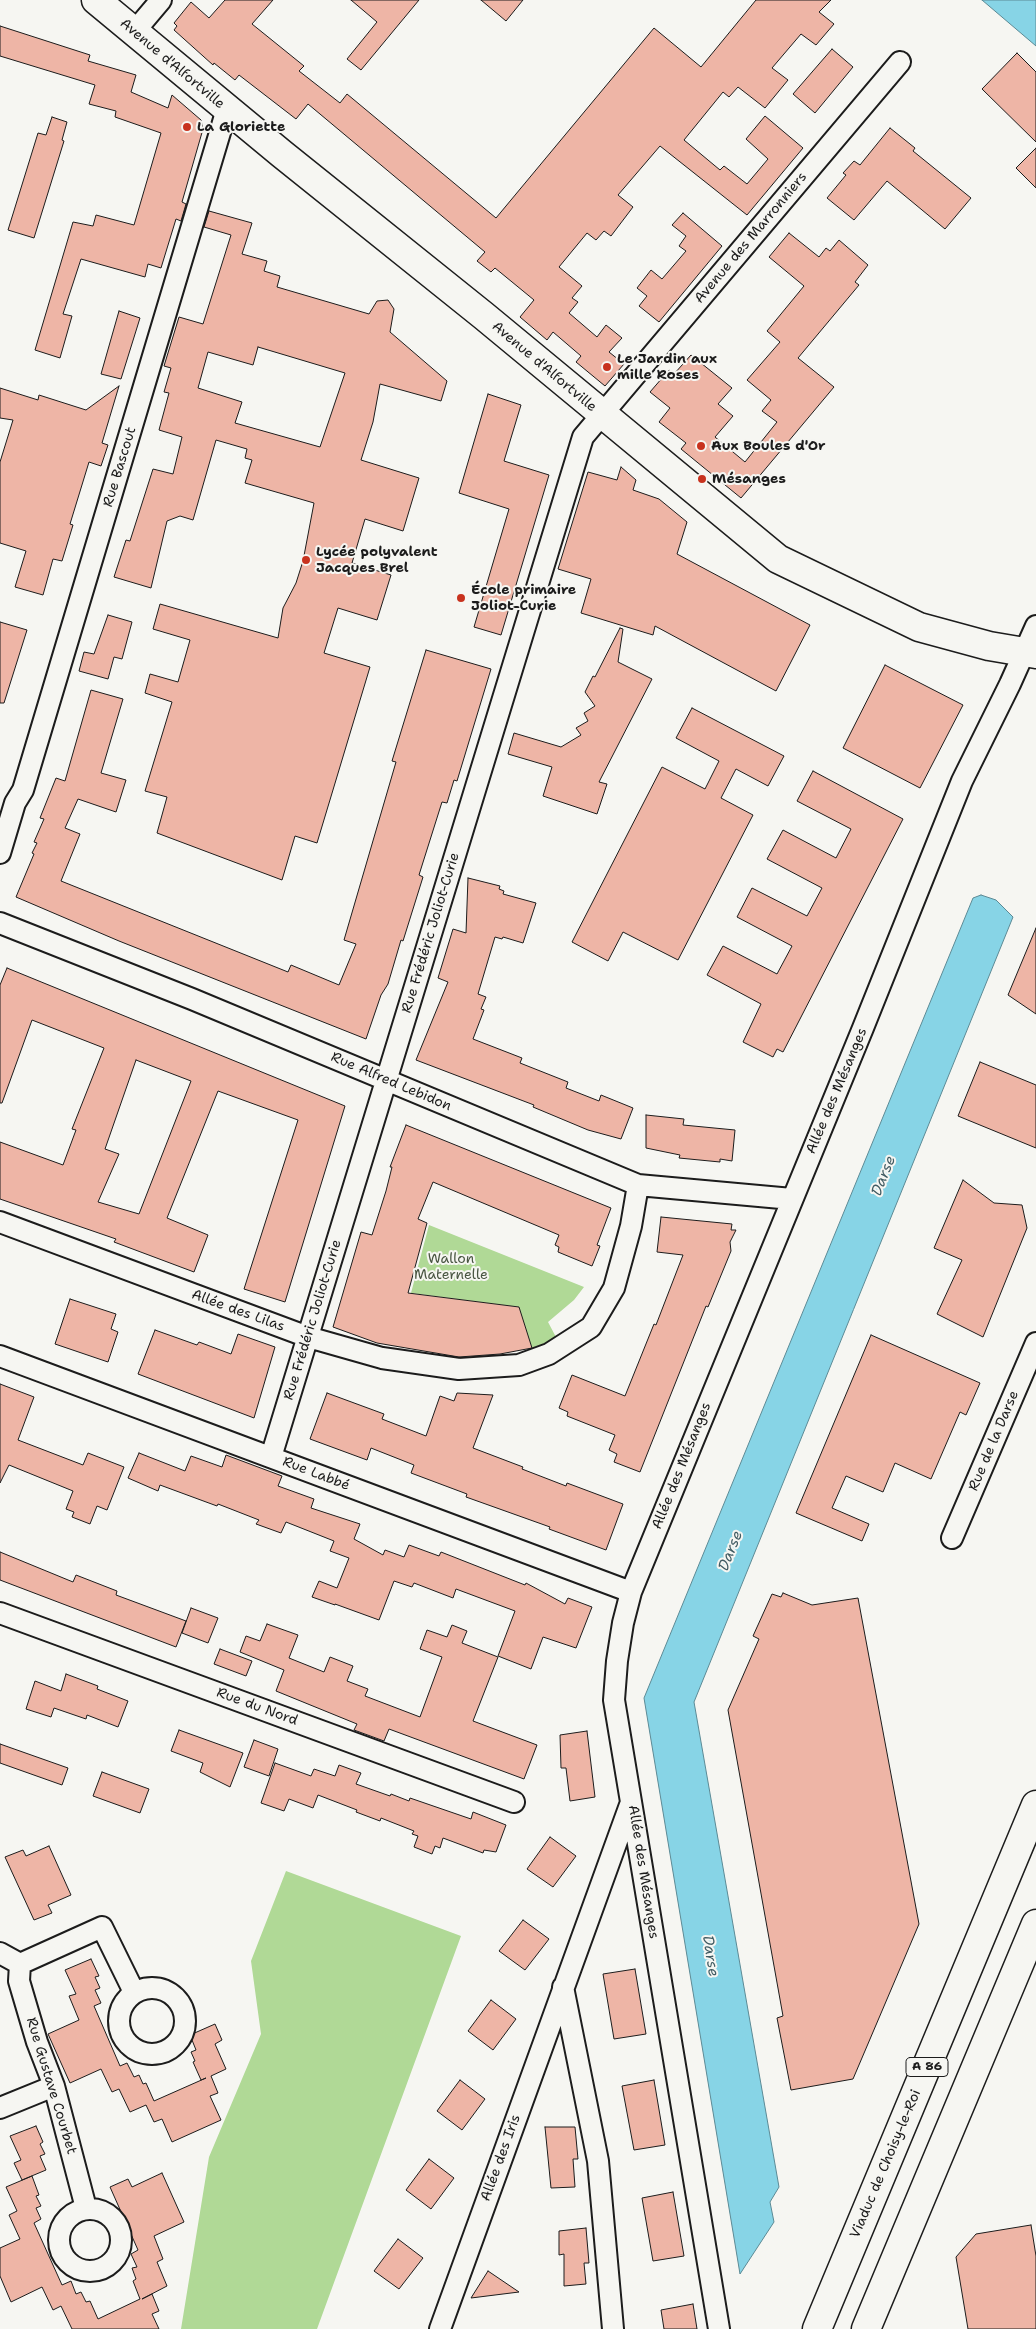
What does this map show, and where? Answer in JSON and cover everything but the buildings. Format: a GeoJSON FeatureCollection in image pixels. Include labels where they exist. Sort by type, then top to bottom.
{"type":"FeatureCollection","features":[{"type":"Feature","properties":{"kind":"main road","name":"Avenue d'Alfortville"},"geometry":{"type":"LineString","coordinates":[[96,0],[227,109],[484,316],[601,415],[778,559],[919,627],[988,646],[1031,653]]}},
{"type":"Feature","properties":{"kind":"main road","name":"Viaduc de Choisy-le-Roi"},"geometry":{"type":"LineString","coordinates":[[816,2329],[1036,1805]]}},
{"type":"Feature","properties":{"kind":"main road"},"geometry":{"type":"LineString","coordinates":[[866,2329],[1036,1924]]}},
{"type":"Feature","properties":{"kind":"street"},"geometry":{"type":"LineString","coordinates":[[134,32],[161,0]]}},
{"type":"Feature","properties":{"kind":"street","name":"Avenue des Marronniers"},"geometry":{"type":"LineString","coordinates":[[601,415],[900,62]]}},
{"type":"Feature","properties":{"kind":"street","name":"Rue Bascout"},"geometry":{"type":"LineString","coordinates":[[0,853],[4,822],[23,790],[227,109]]}},
{"type":"Feature","properties":{"kind":"street","name":"Rue Frédéric Joliot-Curie"},"geometry":{"type":"LineString","coordinates":[[271,1457],[385,1080],[584,438],[601,415]]}},
{"type":"Feature","properties":{"kind":"street","name":"Allée des Mésanges"},"geometry":{"type":"LineString","coordinates":[[719,2329],[614,1700],[617,1661],[631,1592],[912,910],[962,781],[1031,653],[1036,626]]}},
{"type":"Feature","properties":{"kind":"street","name":"Rue Alfred Lebidon"},"geometry":{"type":"LineString","coordinates":[[0,923],[192,999],[638,1185],[792,1199]]}},
{"type":"Feature","properties":{"kind":"street","name":"Allée des Lilas"},"geometry":{"type":"LineString","coordinates":[[0,1222],[308,1337],[382,1358],[459,1369],[519,1364],[549,1354],[591,1327],[614,1288],[631,1226],[638,1185]]}},
{"type":"Feature","properties":{"kind":"street","name":"Rue de la Darse"},"geometry":{"type":"LineString","coordinates":[[952,1538],[1036,1344]]}},
{"type":"Feature","properties":{"kind":"street","name":"Rue Labbé"},"geometry":{"type":"LineString","coordinates":[[0,1356],[631,1592]]}},
{"type":"Feature","properties":{"kind":"street","name":"Rue du Nord"},"geometry":{"type":"LineString","coordinates":[[0,1613],[514,1802]]}},
{"type":"Feature","properties":{"kind":"street","name":"Allée des Iris"},"geometry":{"type":"LineString","coordinates":[[440,2329],[631,1802]]}},
{"type":"Feature","properties":{"kind":"street"},"geometry":{"type":"LineString","coordinates":[[0,1953],[20,1964],[102,1927],[134,1992]]}},
{"type":"Feature","properties":{"kind":"street","name":"Rue Gustave Courbet"},"geometry":{"type":"LineString","coordinates":[[20,1964],[19,1981],[37,2042],[54,2086],[86,2208]]}},
{"type":"Feature","properties":{"kind":"street"},"geometry":{"type":"LineString","coordinates":[[563,1987],[598,2161],[612,2329]]}},
{"type":"Feature","properties":{"kind":"street"},"geometry":{"type":"LineString","coordinates":[[0,2108],[54,2086]]}},
{"type":"Feature","properties":{"kind":"green space","name":"Wallon Maternelle"},"geometry":{"type":"Polygon","coordinates":[[[429,1225],[584,1287],[574,1300],[548,1322],[557,1339],[532,1348],[518,1307],[411,1293],[429,1225]]]}},
{"type":"Feature","properties":{"kind":"green space"},"geometry":{"type":"Polygon","coordinates":[[[286,1871],[461,1936],[317,2329],[181,2329],[209,2157],[261,2034],[251,1961],[286,1871]]]}},
{"type":"Feature","properties":{"kind":"water"},"geometry":{"type":"Polygon","coordinates":[[[982,0],[1036,0],[1036,46],[982,0]]]}},
{"type":"Feature","properties":{"kind":"water","name":"Darse"},"geometry":{"type":"Polygon","coordinates":[[[981,895],[996,900],[1013,917],[694,1702],[779,2187],[770,2202],[774,2222],[740,2274],[644,1698],[973,898],[981,895]]]}},
{"type":"Feature","properties":{"kind":"place","name":"La Gloriette"},"geometry":{"type":"Point","coordinates":[187,127]}},
{"type":"Feature","properties":{"kind":"place","name":"Le Jardin aux mille Roses"},"geometry":{"type":"Point","coordinates":[607,367]}},
{"type":"Feature","properties":{"kind":"place","name":"Aux Boules d'Or"},"geometry":{"type":"Point","coordinates":[701,446]}},
{"type":"Feature","properties":{"kind":"place","name":"Mésanges"},"geometry":{"type":"Point","coordinates":[702,479]}},
{"type":"Feature","properties":{"kind":"place","name":"Lycée polyvalent Jacques Brel"},"geometry":{"type":"Point","coordinates":[306,560]}},
{"type":"Feature","properties":{"kind":"place","name":"École primaire Joliot-Curie"},"geometry":{"type":"Point","coordinates":[461,598]}}]}
